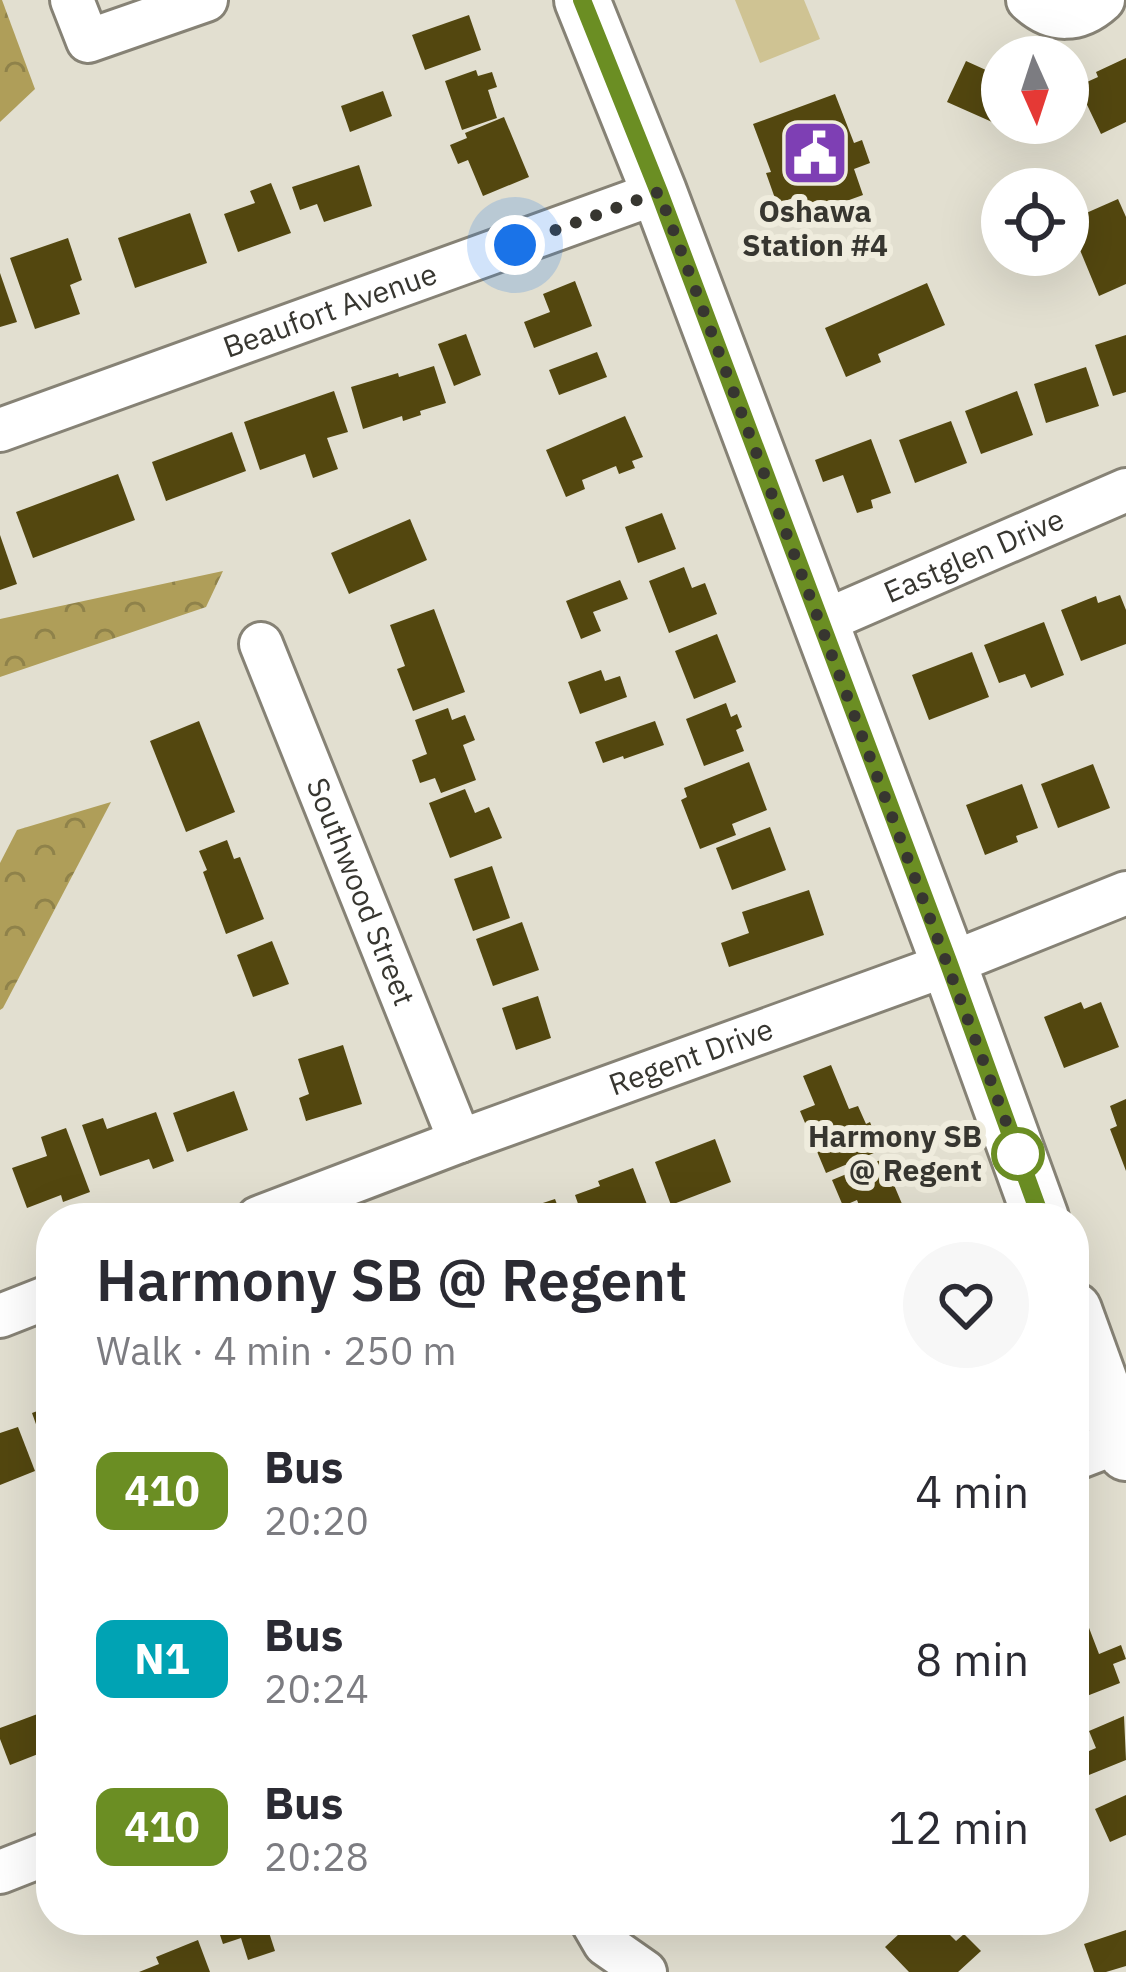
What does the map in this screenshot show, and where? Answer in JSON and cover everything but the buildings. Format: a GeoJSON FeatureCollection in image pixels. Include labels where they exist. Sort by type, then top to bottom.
{"type":"FeatureCollection","features":[{"type":"Feature","properties":{"kind":"main road"},"geometry":{"type":"LineString","coordinates":[[582,0],[659,192],[1036,1203]]}},
{"type":"Feature","properties":{"kind":"main road"},"geometry":{"type":"LineString","coordinates":[[1089,1374],[1107,1451]]}},
{"type":"Feature","properties":{"kind":"street"},"geometry":{"type":"LineString","coordinates":[[72,0],[88,41],[142,11],[206,0]]}},
{"type":"Feature","properties":{"kind":"street"},"geometry":{"type":"LineString","coordinates":[[1028,0],[1055,17],[1072,18],[1088,13],[1103,0]]}},
{"type":"Feature","properties":{"kind":"street","name":"Beaufort Avenue"},"geometry":{"type":"LineString","coordinates":[[0,430],[659,192]]}},
{"type":"Feature","properties":{"kind":"street","name":"Eastglen Drive"},"geometry":{"type":"LineString","coordinates":[[820,623],[1126,490]]}},
{"type":"Feature","properties":{"kind":"street","name":"Southwood Street"},"geometry":{"type":"LineString","coordinates":[[261,644],[460,1141]]}},
{"type":"Feature","properties":{"kind":"street","name":"Regent Drive"},"geometry":{"type":"LineString","coordinates":[[297,1203],[949,964],[1126,892]]}},
{"type":"Feature","properties":{"kind":"street"},"geometry":{"type":"LineString","coordinates":[[0,1316],[36,1303]]}},
{"type":"Feature","properties":{"kind":"street"},"geometry":{"type":"LineString","coordinates":[[0,1872],[36,1858]]}},
{"type":"Feature","properties":{"kind":"street"},"geometry":{"type":"LineString","coordinates":[[600,1935],[644,1972]]}},
{"type":"Feature","properties":{"kind":"shaded area"},"geometry":{"type":"Polygon","coordinates":[[[735,0],[804,0],[820,39],[760,63],[735,0]]]}},
{"type":"Feature","properties":{"kind":"green space"},"geometry":{"type":"Polygon","coordinates":[[[0,0],[35,89],[0,122],[0,0]]]}},
{"type":"Feature","properties":{"kind":"green space"},"geometry":{"type":"Polygon","coordinates":[[[223,571],[206,607],[0,677],[0,619],[223,571]]]}},
{"type":"Feature","properties":{"kind":"green space"},"geometry":{"type":"Polygon","coordinates":[[[111,802],[0,1010],[0,863],[17,830],[111,802]]]}},
{"type":"Feature","properties":{"kind":"bus line","name":"410"},"geometry":{"type":"LineString","coordinates":[[582,0],[659,192],[1036,1203]]}},
{"type":"Feature","properties":{"kind":"place","name":"Oshawa Station #4"},"geometry":{"type":"Point","coordinates":[815,153]}},
{"type":"Feature","properties":{"kind":"place","name":"Harmony SB @ Regent"},"geometry":{"type":"Point","coordinates":[1018,1154]}},
{"type":"Feature","properties":{"kind":"route"},"geometry":{"type":"LineString","coordinates":[[515,245],[659,192],[1018,1154]]}}]}
